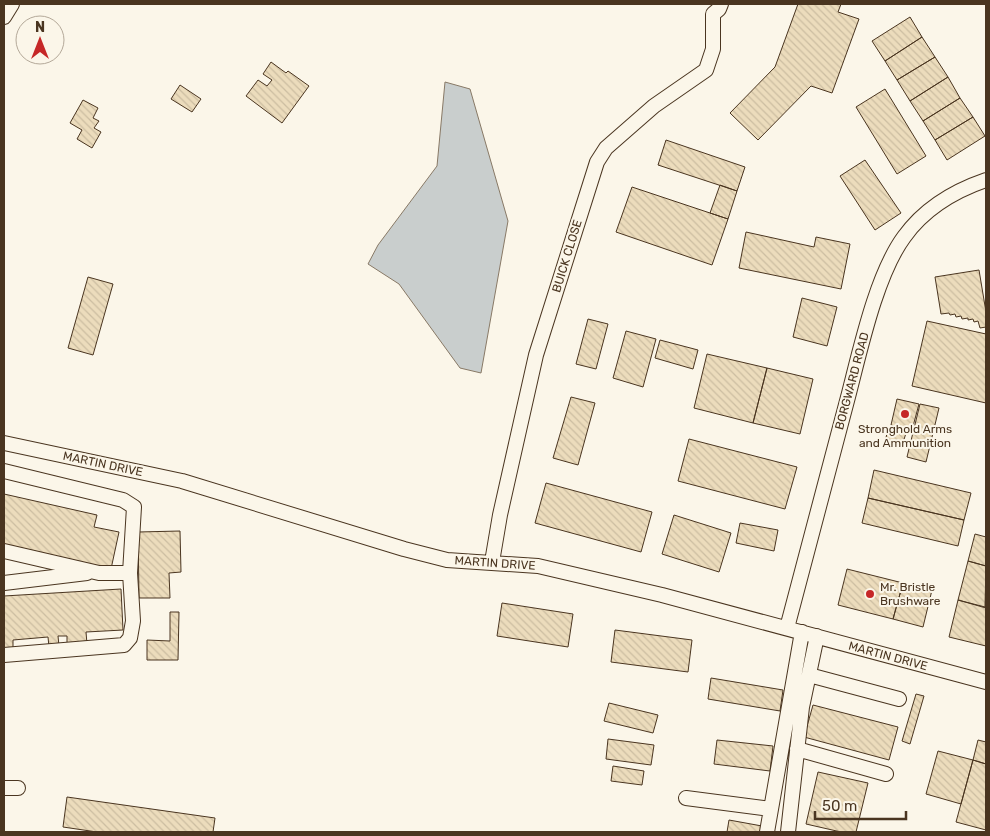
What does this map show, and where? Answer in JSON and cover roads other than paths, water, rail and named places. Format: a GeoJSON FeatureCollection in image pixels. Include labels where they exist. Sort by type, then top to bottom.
{"type":"FeatureCollection","features":[{"type":"Feature","properties":{"kind":"street"},"geometry":{"type":"LineString","coordinates":[[4,17],[12,4]]}},
{"type":"Feature","properties":{"kind":"street","name":"BUICK CLOSE"},"geometry":{"type":"LineString","coordinates":[[492,562],[500,515],[536,355],[596,162],[606,148],[654,106],[706,70],[713,49],[713,14],[720,9],[721,4]]}},
{"type":"Feature","properties":{"kind":"street","name":"BORGWARD ROAD"},"geometry":{"type":"LineString","coordinates":[[786,628],[863,339],[889,261],[904,237],[924,215],[953,193],[986,180]]}},
{"type":"Feature","properties":{"kind":"street","name":"MARTIN DRIVE"},"geometry":{"type":"LineString","coordinates":[[4,443],[182,481],[404,549],[447,560],[538,566],[662,595],[986,682]]}},
{"type":"Feature","properties":{"kind":"street"},"geometry":{"type":"LineString","coordinates":[[4,471],[130,503],[134,507],[130,573],[133,621],[130,638],[124,645],[4,655]]}},
{"type":"Feature","properties":{"kind":"street"},"geometry":{"type":"LineString","coordinates":[[4,551],[98,573]]}},
{"type":"Feature","properties":{"kind":"street"},"geometry":{"type":"LineString","coordinates":[[4,583],[98,573],[130,573]]}},
{"type":"Feature","properties":{"kind":"street"},"geometry":{"type":"LineString","coordinates":[[767,832],[802,632]]}},
{"type":"Feature","properties":{"kind":"street"},"geometry":{"type":"LineString","coordinates":[[788,832],[796,748],[817,636]]}},
{"type":"Feature","properties":{"kind":"street"},"geometry":{"type":"LineString","coordinates":[[809,675],[898,699]]}},
{"type":"Feature","properties":{"kind":"street"},"geometry":{"type":"LineString","coordinates":[[796,748],[886,774]]}},
{"type":"Feature","properties":{"kind":"street"},"geometry":{"type":"LineString","coordinates":[[686,798],[771,809]]}},
{"type":"Feature","properties":{"kind":"place","name":"Stronghold Arms and Ammunition"},"geometry":{"type":"Point","coordinates":[905,414]}},
{"type":"Feature","properties":{"kind":"place","name":"Mr. Bristle Brushware"},"geometry":{"type":"Point","coordinates":[870,594]}}]}
